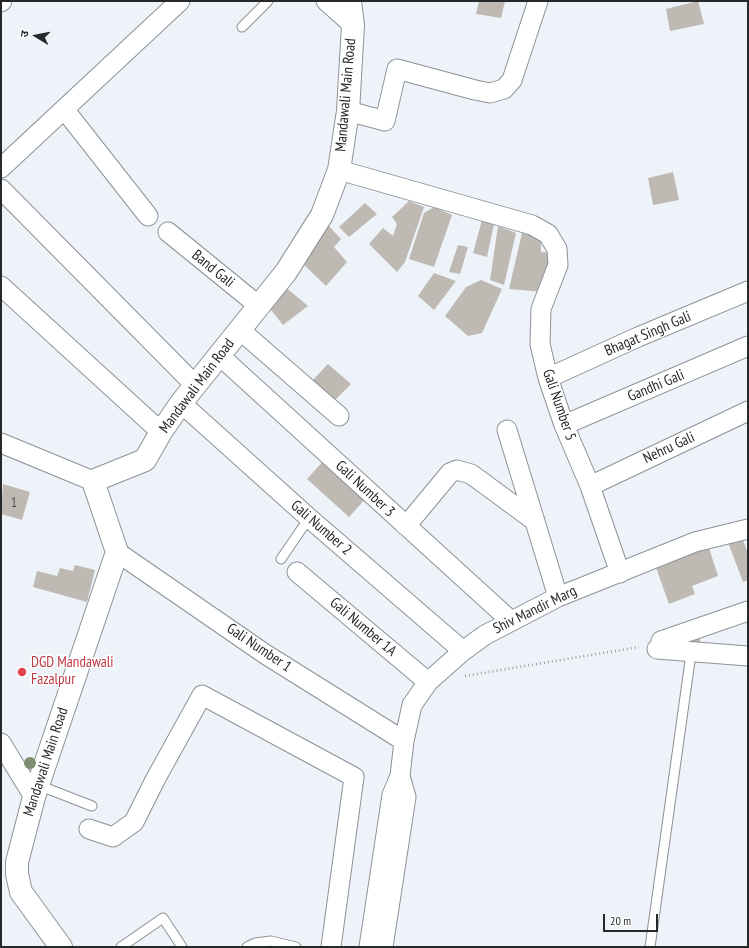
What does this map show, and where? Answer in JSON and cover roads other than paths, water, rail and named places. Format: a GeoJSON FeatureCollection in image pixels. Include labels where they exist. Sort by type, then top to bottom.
{"type":"FeatureCollection","features":[{"type":"Feature","properties":{"kind":"street"},"geometry":{"type":"LineString","coordinates":[[1,168],[180,1]]}},
{"type":"Feature","properties":{"kind":"street"},"geometry":{"type":"LineString","coordinates":[[326,1],[353,25]]}},
{"type":"Feature","properties":{"kind":"street","name":"Mandawali Main Road"},"geometry":{"type":"LineString","coordinates":[[92,481],[145,460],[181,402],[220,356],[286,272],[322,215],[339,170],[348,111],[353,25],[350,1]]}},
{"type":"Feature","properties":{"kind":"street"},"geometry":{"type":"LineString","coordinates":[[348,111],[385,121],[397,69],[490,93],[504,89],[512,80],[538,1]]}},
{"type":"Feature","properties":{"kind":"street"},"geometry":{"type":"LineString","coordinates":[[64,109],[148,216]]}},
{"type":"Feature","properties":{"kind":"street","name":"Gali Number 5"},"geometry":{"type":"LineString","coordinates":[[339,170],[532,225],[548,234],[557,249],[558,266],[541,309],[540,344],[548,378],[564,425],[590,486],[620,573]]}},
{"type":"Feature","properties":{"kind":"street"},"geometry":{"type":"LineString","coordinates":[[1,189],[195,385]]}},
{"type":"Feature","properties":{"kind":"street","name":"Band Gali"},"geometry":{"type":"LineString","coordinates":[[168,232],[259,306]]}},
{"type":"Feature","properties":{"kind":"street"},"geometry":{"type":"LineString","coordinates":[[1,286],[161,432]]}},
{"type":"Feature","properties":{"kind":"street","name":"Bhagat Singh Gali"},"geometry":{"type":"LineString","coordinates":[[548,378],[638,337],[748,291]]}},
{"type":"Feature","properties":{"kind":"street"},"geometry":{"type":"LineString","coordinates":[[240,330],[338,416]]}},
{"type":"Feature","properties":{"kind":"street","name":"Gandhi Gali"},"geometry":{"type":"LineString","coordinates":[[564,425],[748,346]]}},
{"type":"Feature","properties":{"kind":"street","name":"Gali Number 3"},"geometry":{"type":"LineString","coordinates":[[220,356],[511,621]]}},
{"type":"Feature","properties":{"kind":"street","name":"Gali Number 2"},"geometry":{"type":"LineString","coordinates":[[181,402],[309,518],[463,651]]}},
{"type":"Feature","properties":{"kind":"street","name":"Nehru Gali"},"geometry":{"type":"LineString","coordinates":[[590,486],[747,414]]}},
{"type":"Feature","properties":{"kind":"street"},"geometry":{"type":"LineString","coordinates":[[507,430],[558,597]]}},
{"type":"Feature","properties":{"kind":"street"},"geometry":{"type":"LineString","coordinates":[[1,444],[92,481],[117,552]]}},
{"type":"Feature","properties":{"kind":"street"},"geometry":{"type":"LineString","coordinates":[[406,526],[450,473],[457,470],[472,474],[535,521]]}},
{"type":"Feature","properties":{"kind":"street","name":"Shiv Mandir Marg"},"geometry":{"type":"LineString","coordinates":[[369,947],[392,795],[400,776],[404,741],[412,705],[428,682],[463,651],[485,635],[558,597],[695,542],[748,529]]}},
{"type":"Feature","properties":{"kind":"street","name":"Mandawali Main Road"},"geometry":{"type":"LineString","coordinates":[[60,947],[21,892],[17,874],[19,852],[36,791],[117,552]]}},
{"type":"Feature","properties":{"kind":"street","name":"Gali Number 1"},"geometry":{"type":"LineString","coordinates":[[117,552],[265,654],[404,741]]}},
{"type":"Feature","properties":{"kind":"street","name":"Gali Number 1A"},"geometry":{"type":"LineString","coordinates":[[298,572],[428,682]]}},
{"type":"Feature","properties":{"kind":"street"},"geometry":{"type":"LineString","coordinates":[[748,611],[659,645],[748,656]]}},
{"type":"Feature","properties":{"kind":"street"},"geometry":{"type":"LineString","coordinates":[[89,829],[113,837],[134,822],[155,780],[202,695],[354,777],[331,947]]}},
{"type":"Feature","properties":{"kind":"street"},"geometry":{"type":"LineString","coordinates":[[1,743],[36,791]]}},
{"type":"Feature","properties":{"kind":"street","name":"Shiv Mandir Marg"},"geometry":{"type":"LineString","coordinates":[[383,947],[406,797],[400,776]]}},
{"type":"Feature","properties":{"kind":"lane"},"geometry":{"type":"LineString","coordinates":[[242,27],[268,1]]}},
{"type":"Feature","properties":{"kind":"lane"},"geometry":{"type":"LineString","coordinates":[[281,559],[309,518]]}},
{"type":"Feature","properties":{"kind":"lane"},"geometry":{"type":"LineString","coordinates":[[650,947],[690,661]]}},
{"type":"Feature","properties":{"kind":"lane"},"geometry":{"type":"LineString","coordinates":[[36,791],[92,806]]}},
{"type":"Feature","properties":{"kind":"lane"},"geometry":{"type":"LineString","coordinates":[[120,947],[163,918],[182,947]]}},
{"type":"Feature","properties":{"kind":"lane"},"geometry":{"type":"LineString","coordinates":[[247,947],[256,943],[271,941],[296,947]]}},
{"type":"Feature","properties":{"kind":"place","name":"DGD Mandawali Fazalpur"},"geometry":{"type":"Point","coordinates":[22,672]}}]}
